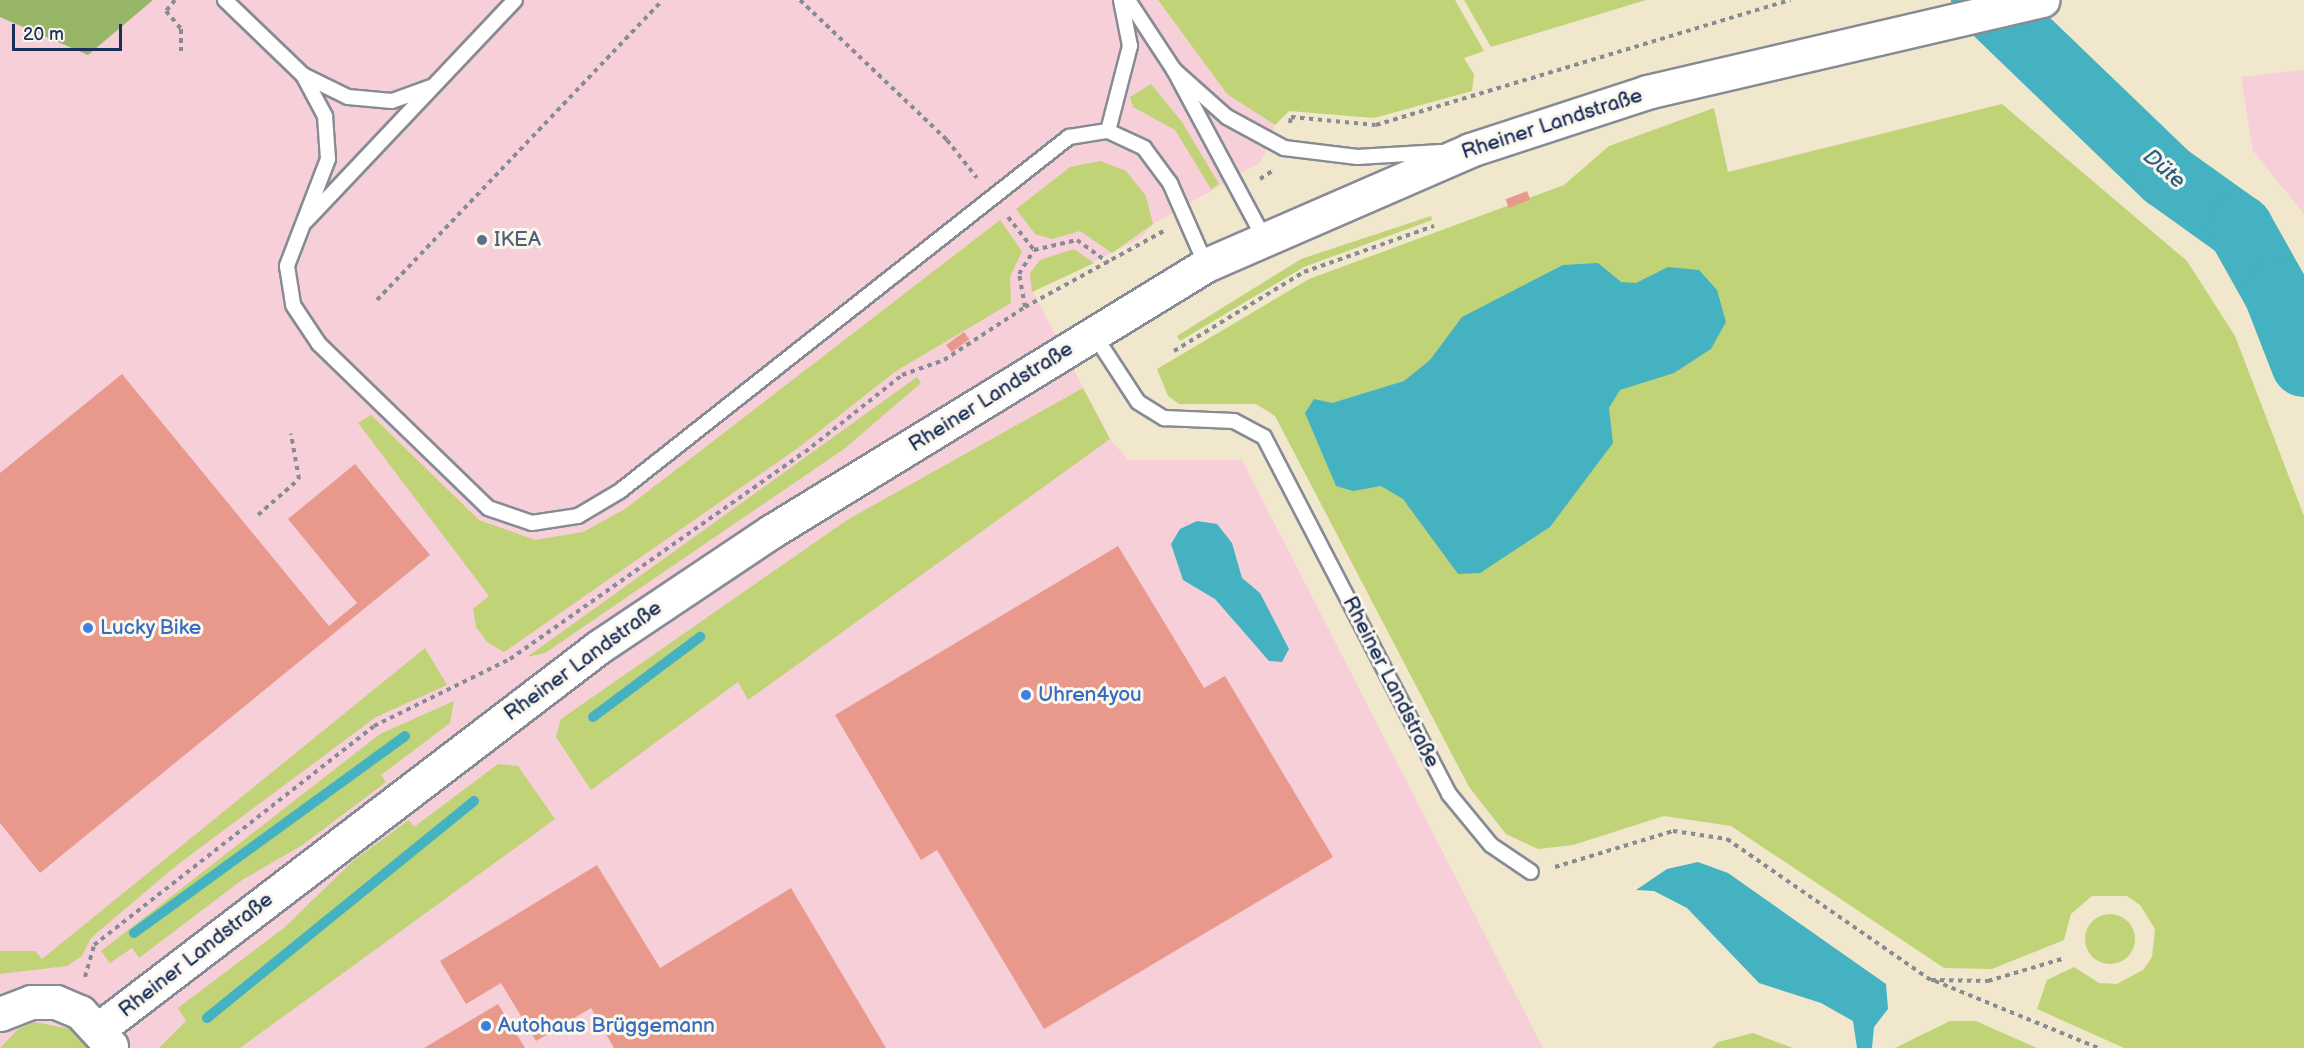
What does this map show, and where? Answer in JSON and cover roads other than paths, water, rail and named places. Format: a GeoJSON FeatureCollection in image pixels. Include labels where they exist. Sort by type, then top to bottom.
{"type":"FeatureCollection","features":[{"type":"Feature","properties":{"kind":"street","name":"Rheiner Landstraße"},"geometry":{"type":"LineString","coordinates":[[0,1014],[31,1002],[56,1002],[80,1012],[106,1038],[600,646],[772,531],[1206,265],[1263,237],[1470,150],[1647,92],[1954,16],[2042,0]]}},
{"type":"Feature","properties":{"kind":"lane"},"geometry":{"type":"LineString","coordinates":[[225,0],[303,75],[348,97],[392,101],[433,86]]}},
{"type":"Feature","properties":{"kind":"lane"},"geometry":{"type":"LineString","coordinates":[[300,227],[514,0]]}},
{"type":"Feature","properties":{"kind":"lane"},"geometry":{"type":"LineString","coordinates":[[1108,131],[1130,46],[1121,0]]}},
{"type":"Feature","properties":{"kind":"lane"},"geometry":{"type":"LineString","coordinates":[[1128,0],[1174,70],[1241,190],[1263,237]]}},
{"type":"Feature","properties":{"kind":"lane"},"geometry":{"type":"LineString","coordinates":[[1174,70],[1227,117],[1284,148],[1356,157],[1470,150]]}},
{"type":"Feature","properties":{"kind":"lane"},"geometry":{"type":"LineString","coordinates":[[303,75],[325,116],[328,159],[300,227],[287,266],[293,305],[319,344],[488,508],[531,523],[578,516],[620,491],[1069,137],[1108,131],[1144,148],[1170,183],[1206,265]]}},
{"type":"Feature","properties":{"kind":"lane","name":"Rheiner Landstraße"},"geometry":{"type":"LineString","coordinates":[[1093,333],[1146,407],[1164,418],[1234,422],[1264,437],[1449,794],[1491,845],[1531,872]]}},
{"type":"Feature","properties":{"kind":"water"},"geometry":{"type":"Polygon","coordinates":[[[1598,263],[1621,282],[1636,283],[1668,267],[1699,270],[1717,290],[1726,322],[1711,349],[1674,373],[1620,390],[1609,408],[1613,443],[1550,527],[1480,573],[1458,574],[1403,499],[1381,486],[1353,491],[1336,486],[1305,413],[1314,399],[1332,403],[1404,381],[1430,360],[1462,317],[1563,265],[1598,263]]]}},
{"type":"Feature","properties":{"kind":"water"},"geometry":{"type":"Polygon","coordinates":[[[1197,521],[1217,524],[1232,543],[1242,578],[1260,593],[1289,649],[1282,662],[1269,661],[1215,599],[1183,580],[1171,544],[1180,529],[1197,521]]]}},
{"type":"Feature","properties":{"kind":"water"},"geometry":{"type":"Polygon","coordinates":[[[1698,862],[1728,873],[1886,984],[1888,1009],[1874,1027],[1872,1048],[1857,1048],[1853,1021],[1821,1003],[1759,983],[1687,908],[1654,891],[1636,890],[1667,869],[1698,862]]]}},
{"type":"Feature","properties":{"kind":"waterway","name":"Düte"},"geometry":{"type":"LineString","coordinates":[[1984,0],[2167,176],[2240,228],[2277,294],[2304,364]]}},
{"type":"Feature","properties":{"kind":"waterway"},"geometry":{"type":"LineString","coordinates":[[593,717],[700,637]]}},
{"type":"Feature","properties":{"kind":"waterway"},"geometry":{"type":"LineString","coordinates":[[134,933],[405,736]]}},
{"type":"Feature","properties":{"kind":"waterway"},"geometry":{"type":"LineString","coordinates":[[207,1018],[474,801]]}},
{"type":"Feature","properties":{"kind":"place","name":"IKEA"},"geometry":{"type":"Point","coordinates":[482,240]}},
{"type":"Feature","properties":{"kind":"place","name":"Lucky Bike"},"geometry":{"type":"Point","coordinates":[88,628]}},
{"type":"Feature","properties":{"kind":"place","name":"Uhren4you"},"geometry":{"type":"Point","coordinates":[1026,695]}},
{"type":"Feature","properties":{"kind":"place","name":"Autohaus Brüggemann"},"geometry":{"type":"Point","coordinates":[486,1026]}}]}
